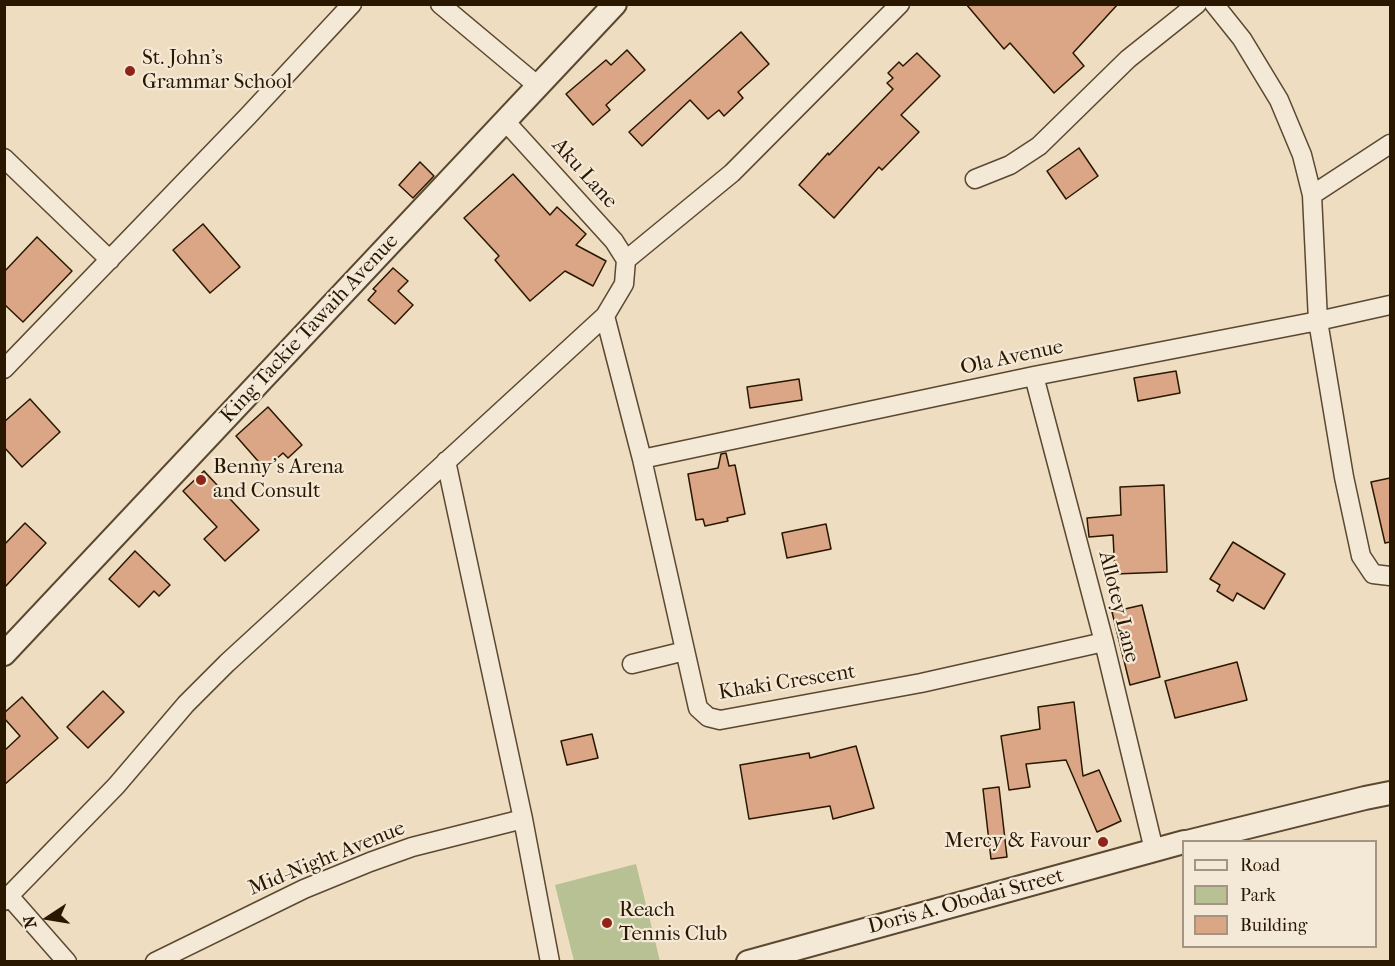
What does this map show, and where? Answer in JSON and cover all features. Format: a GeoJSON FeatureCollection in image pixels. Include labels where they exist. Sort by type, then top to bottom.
{"type":"FeatureCollection","features":[{"type":"Feature","properties":{"kind":"street"},"geometry":{"type":"LineString","coordinates":[[4,369],[352,4]]}},
{"type":"Feature","properties":{"kind":"street"},"geometry":{"type":"LineString","coordinates":[[440,4],[538,86]]}},
{"type":"Feature","properties":{"kind":"street","name":"King Tackie Tawaih Avenue"},"geometry":{"type":"LineString","coordinates":[[4,654],[380,257],[615,4]]}},
{"type":"Feature","properties":{"kind":"street"},"geometry":{"type":"LineString","coordinates":[[67,962],[7,899],[116,786],[186,704],[227,663],[605,316],[624,284],[626,260],[732,173],[900,4]]}},
{"type":"Feature","properties":{"kind":"street"},"geometry":{"type":"LineString","coordinates":[[975,179],[1010,165],[1039,146],[1128,59],[1197,4]]}},
{"type":"Feature","properties":{"kind":"street"},"geometry":{"type":"LineString","coordinates":[[1214,4],[1242,39],[1279,100],[1302,155],[1312,195],[1318,321],[1344,477],[1361,556],[1373,574],[1390,576]]}},
{"type":"Feature","properties":{"kind":"street","name":"Aku Lane"},"geometry":{"type":"LineString","coordinates":[[505,121],[614,241],[626,260]]}},
{"type":"Feature","properties":{"kind":"street"},"geometry":{"type":"LineString","coordinates":[[1312,195],[1390,144]]}},
{"type":"Feature","properties":{"kind":"street"},"geometry":{"type":"LineString","coordinates":[[4,158],[110,260]]}},
{"type":"Feature","properties":{"kind":"street","name":"Ola Avenue"},"geometry":{"type":"LineString","coordinates":[[642,459],[1034,376],[1390,305]]}},
{"type":"Feature","properties":{"kind":"street","name":"Khaki Crescent"},"geometry":{"type":"LineString","coordinates":[[605,316],[642,459],[698,708],[708,717],[720,720],[921,683],[1104,642]]}},
{"type":"Feature","properties":{"kind":"street","name":"Allotey Lane"},"geometry":{"type":"LineString","coordinates":[[1034,376],[1104,642],[1154,850]]}},
{"type":"Feature","properties":{"kind":"street"},"geometry":{"type":"LineString","coordinates":[[446,461],[523,819],[550,962]]}},
{"type":"Feature","properties":{"kind":"street"},"geometry":{"type":"LineString","coordinates":[[632,664],[685,651]]}},
{"type":"Feature","properties":{"kind":"street","name":"Doris A. Obodai Street"},"geometry":{"type":"LineString","coordinates":[[1193,840],[1390,793]]}},
{"type":"Feature","properties":{"kind":"street","name":"Mid-Night Avenue"},"geometry":{"type":"LineString","coordinates":[[155,962],[304,889],[370,862],[412,847],[523,819]]}},
{"type":"Feature","properties":{"kind":"street","name":"Doris A. Obodai Street"},"geometry":{"type":"LineString","coordinates":[[748,962],[1182,843]]}},
{"type":"Feature","properties":{"kind":"green space","name":"Reach Tennis Club"},"geometry":{"type":"Polygon","coordinates":[[[636,864],[660,961],[574,961],[555,885],[636,864]]]}},
{"type":"Feature","properties":{"kind":"building"},"geometry":{"type":"Polygon","coordinates":[[[966,4],[1118,4],[1073,53],[1084,66],[1054,93],[1010,43],[1004,49],[966,4]]]}},
{"type":"Feature","properties":{"kind":"building"},"geometry":{"type":"Polygon","coordinates":[[[741,32],[769,64],[738,92],[743,98],[724,116],[719,110],[708,119],[690,100],[642,146],[629,132],[741,32]]]}},
{"type":"Feature","properties":{"kind":"building"},"geometry":{"type":"Polygon","coordinates":[[[627,50],[645,70],[606,105],[610,110],[593,125],[566,94],[606,60],[611,65],[627,50]]]}},
{"type":"Feature","properties":{"kind":"building"},"geometry":{"type":"Polygon","coordinates":[[[917,53],[940,76],[901,115],[919,132],[882,170],[879,167],[834,218],[799,185],[893,89],[887,83],[893,78],[888,73],[899,62],[903,66],[917,53]]]}},
{"type":"Feature","properties":{"kind":"building"},"geometry":{"type":"Polygon","coordinates":[[[1079,148],[1098,176],[1066,199],[1047,171],[1079,148]]]}},
{"type":"Feature","properties":{"kind":"building"},"geometry":{"type":"Polygon","coordinates":[[[420,162],[434,176],[413,198],[399,185],[420,162]]]}},
{"type":"Feature","properties":{"kind":"building"},"geometry":{"type":"Polygon","coordinates":[[[513,174],[550,215],[557,207],[586,234],[576,245],[606,261],[593,286],[565,271],[530,301],[495,260],[499,256],[464,218],[513,174]]]}},
{"type":"Feature","properties":{"kind":"building"},"geometry":{"type":"Polygon","coordinates":[[[203,224],[240,267],[210,293],[173,250],[203,224]]]}},
{"type":"Feature","properties":{"kind":"building"},"geometry":{"type":"Polygon","coordinates":[[[37,237],[72,271],[23,322],[4,304],[4,272],[37,237]]]}},
{"type":"Feature","properties":{"kind":"building"},"geometry":{"type":"Polygon","coordinates":[[[393,268],[408,281],[398,291],[413,305],[395,324],[368,300],[376,291],[373,289],[393,268]]]}},
{"type":"Feature","properties":{"kind":"building"},"geometry":{"type":"Polygon","coordinates":[[[1176,371],[1180,393],[1138,401],[1134,378],[1176,371]]]}},
{"type":"Feature","properties":{"kind":"building"},"geometry":{"type":"Polygon","coordinates":[[[799,379],[802,400],[750,408],[747,387],[799,379]]]}},
{"type":"Feature","properties":{"kind":"building"},"geometry":{"type":"Polygon","coordinates":[[[30,399],[60,432],[22,467],[4,447],[4,422],[30,399]]]}},
{"type":"Feature","properties":{"kind":"building"},"geometry":{"type":"Polygon","coordinates":[[[268,407],[302,445],[288,458],[283,453],[265,469],[236,436],[268,407]]]}},
{"type":"Feature","properties":{"kind":"building"},"geometry":{"type":"Polygon","coordinates":[[[726,453],[729,466],[735,465],[745,514],[727,518],[728,521],[705,526],[703,519],[696,520],[688,474],[718,468],[721,454],[726,453]]]}},
{"type":"Feature","properties":{"kind":"building"},"geometry":{"type":"Polygon","coordinates":[[[204,471],[259,530],[225,561],[204,539],[217,527],[183,491],[204,471]]]}},
{"type":"Feature","properties":{"kind":"building"},"geometry":{"type":"Polygon","coordinates":[[[1390,478],[1390,542],[1385,543],[1371,482],[1390,478]]]}},
{"type":"Feature","properties":{"kind":"building"},"geometry":{"type":"Polygon","coordinates":[[[1164,485],[1167,572],[1115,574],[1113,535],[1089,537],[1087,518],[1121,515],[1120,487],[1164,485]]]}},
{"type":"Feature","properties":{"kind":"building"},"geometry":{"type":"Polygon","coordinates":[[[25,523],[46,543],[4,588],[4,545],[25,523]]]}},
{"type":"Feature","properties":{"kind":"building"},"geometry":{"type":"Polygon","coordinates":[[[826,524],[831,549],[787,558],[782,533],[826,524]]]}},
{"type":"Feature","properties":{"kind":"building"},"geometry":{"type":"Polygon","coordinates":[[[1233,542],[1285,574],[1264,609],[1237,593],[1233,601],[1217,591],[1220,585],[1210,579],[1233,542]]]}},
{"type":"Feature","properties":{"kind":"building"},"geometry":{"type":"Polygon","coordinates":[[[135,551],[170,585],[159,596],[154,591],[139,607],[109,579],[135,551]]]}},
{"type":"Feature","properties":{"kind":"building"},"geometry":{"type":"Polygon","coordinates":[[[1142,605],[1160,677],[1130,685],[1112,612],[1142,605]]]}},
{"type":"Feature","properties":{"kind":"building"},"geometry":{"type":"Polygon","coordinates":[[[1237,662],[1247,700],[1175,718],[1165,681],[1237,662]]]}},
{"type":"Feature","properties":{"kind":"building"},"geometry":{"type":"Polygon","coordinates":[[[103,691],[124,712],[88,748],[67,727],[103,691]]]}},
{"type":"Feature","properties":{"kind":"building"},"geometry":{"type":"Polygon","coordinates":[[[22,697],[58,738],[4,785],[4,751],[20,736],[4,718],[4,713],[22,697]]]}},
{"type":"Feature","properties":{"kind":"building"},"geometry":{"type":"Polygon","coordinates":[[[1074,702],[1083,776],[1099,770],[1121,821],[1097,832],[1066,760],[1026,764],[1030,787],[1009,790],[1001,736],[1040,729],[1038,707],[1074,702]]]}},
{"type":"Feature","properties":{"kind":"building"},"geometry":{"type":"Polygon","coordinates":[[[592,734],[598,758],[567,765],[561,741],[592,734]]]}},
{"type":"Feature","properties":{"kind":"building"},"geometry":{"type":"Polygon","coordinates":[[[856,746],[874,808],[833,819],[830,806],[749,819],[740,765],[809,753],[810,758],[856,746]]]}},
{"type":"Feature","properties":{"kind":"building"},"geometry":{"type":"Polygon","coordinates":[[[999,787],[1007,857],[991,859],[983,789],[999,787]]]}},
{"type":"Feature","properties":{"kind":"place","name":"St. John's Grammar School"},"geometry":{"type":"Point","coordinates":[130,71]}},
{"type":"Feature","properties":{"kind":"place","name":"Benny's Arena and Consult"},"geometry":{"type":"Point","coordinates":[201,480]}},
{"type":"Feature","properties":{"kind":"place","name":"Mercy & Favour"},"geometry":{"type":"Point","coordinates":[1103,842]}},
{"type":"Feature","properties":{"kind":"place","name":"Reach Tennis Club"},"geometry":{"type":"Point","coordinates":[607,923]}}]}
